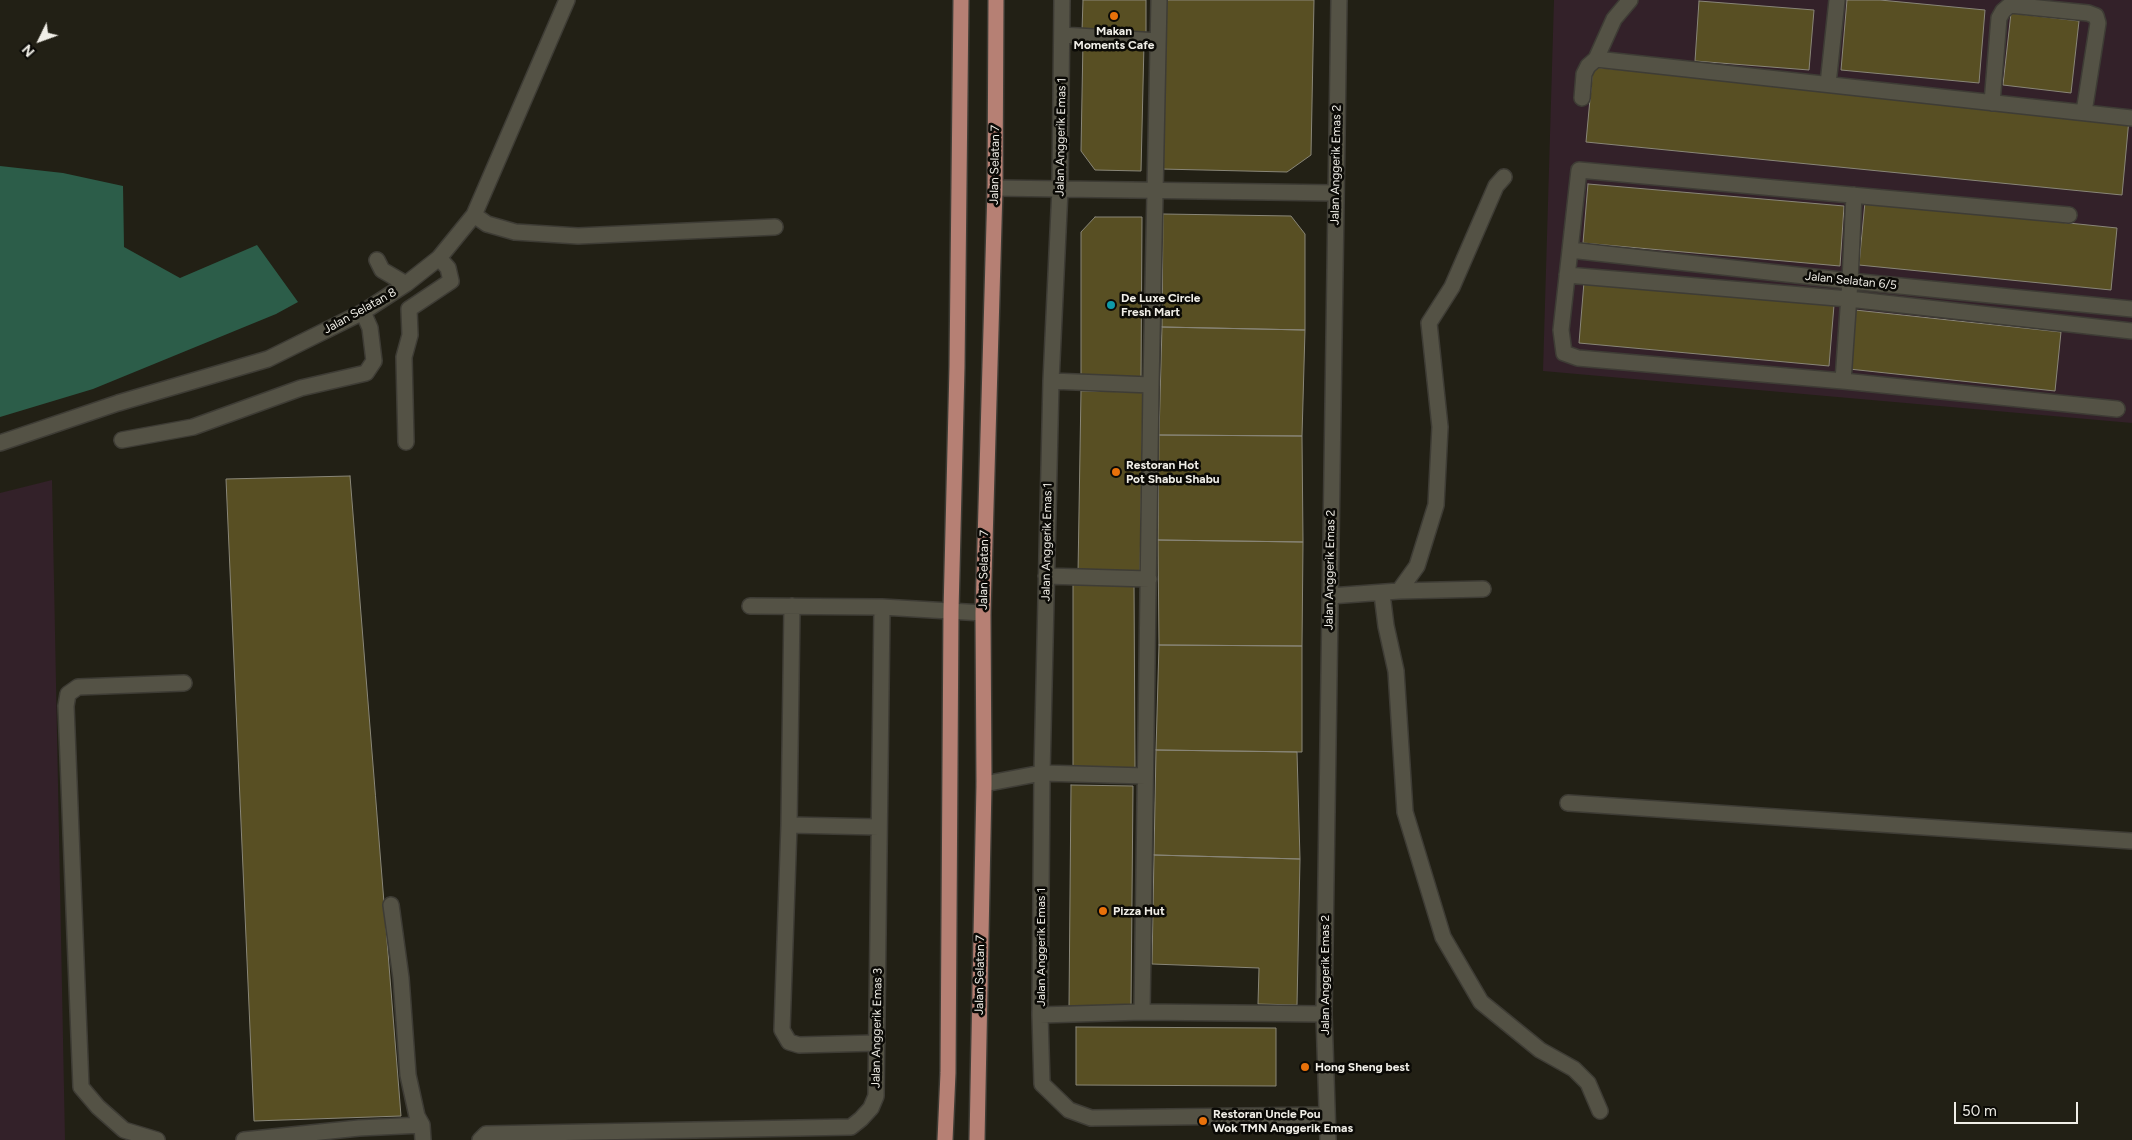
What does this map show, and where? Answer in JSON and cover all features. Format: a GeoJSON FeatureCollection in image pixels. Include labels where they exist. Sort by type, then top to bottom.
{"type":"FeatureCollection","features":[{"type":"Feature","properties":{"kind":"main road"},"geometry":{"type":"LineString","coordinates":[[945,1140],[948,1044],[951,611],[957,377],[961,0]]}},
{"type":"Feature","properties":{"kind":"main road","name":"Jalan Selatan 7"},"geometry":{"type":"LineString","coordinates":[[977,1140],[984,784],[983,613],[995,188],[996,0]]}},
{"type":"Feature","properties":{"kind":"street","name":"Jalan Selatan 8"},"geometry":{"type":"LineString","coordinates":[[0,443],[118,403],[268,359],[364,312],[406,284],[438,258],[474,215],[567,0]]}},
{"type":"Feature","properties":{"kind":"street","name":"Jalan Anggerik Emas 1"},"geometry":{"type":"LineString","coordinates":[[1062,0],[1060,189],[1051,381],[1042,773],[1040,1015],[1042,1084],[1069,1110],[1091,1118],[1326,1115]]}},
{"type":"Feature","properties":{"kind":"street"},"geometry":{"type":"LineString","coordinates":[[1142,1012],[1154,190],[1159,0]]}},
{"type":"Feature","properties":{"kind":"street","name":"Jalan Anggerik Emas 2"},"geometry":{"type":"LineString","coordinates":[[1328,1140],[1324,1014],[1339,0]]}},
{"type":"Feature","properties":{"kind":"street"},"geometry":{"type":"LineString","coordinates":[[1582,98],[1584,74],[1588,66],[1596,59],[1614,19],[1630,0]]}},
{"type":"Feature","properties":{"kind":"street"},"geometry":{"type":"LineString","coordinates":[[1828,84],[1837,0]]}},
{"type":"Feature","properties":{"kind":"street"},"geometry":{"type":"LineString","coordinates":[[1992,103],[1999,18],[2010,5],[2088,13],[2096,16],[2098,23],[2084,112]]}},
{"type":"Feature","properties":{"kind":"street"},"geometry":{"type":"LineString","coordinates":[[1062,35],[1158,41]]}},
{"type":"Feature","properties":{"kind":"street"},"geometry":{"type":"LineString","coordinates":[[1596,59],[2132,118]]}},
{"type":"Feature","properties":{"kind":"street"},"geometry":{"type":"LineString","coordinates":[[2069,214],[1579,170],[1561,330],[1564,353],[1578,358],[1843,381],[2118,409]]}},
{"type":"Feature","properties":{"kind":"street"},"geometry":{"type":"LineString","coordinates":[[1399,592],[1417,566],[1436,505],[1440,427],[1428,323],[1452,287],[1496,186],[1504,177]]}},
{"type":"Feature","properties":{"kind":"street"},"geometry":{"type":"LineString","coordinates":[[995,188],[1336,193]]}},
{"type":"Feature","properties":{"kind":"street"},"geometry":{"type":"LineString","coordinates":[[1843,381],[1854,195]]}},
{"type":"Feature","properties":{"kind":"street"},"geometry":{"type":"LineString","coordinates":[[474,215],[487,224],[515,232],[578,236],[775,227]]}},
{"type":"Feature","properties":{"kind":"street","name":"Jalan Selatan 6/5"},"geometry":{"type":"LineString","coordinates":[[1570,250],[1850,281],[2132,309]]}},
{"type":"Feature","properties":{"kind":"street"},"geometry":{"type":"LineString","coordinates":[[406,442],[404,356],[410,334],[409,310],[451,281],[448,268],[438,258]]}},
{"type":"Feature","properties":{"kind":"street"},"geometry":{"type":"LineString","coordinates":[[376,260],[382,270],[406,284]]}},
{"type":"Feature","properties":{"kind":"street"},"geometry":{"type":"LineString","coordinates":[[1567,275],[1849,299],[2132,331]]}},
{"type":"Feature","properties":{"kind":"street"},"geometry":{"type":"LineString","coordinates":[[122,440],[193,427],[300,388],[366,373],[374,361],[370,328],[364,312]]}},
{"type":"Feature","properties":{"kind":"street"},"geometry":{"type":"LineString","coordinates":[[1051,381],[1151,385]]}},
{"type":"Feature","properties":{"kind":"street"},"geometry":{"type":"LineString","coordinates":[[1046,576],[1149,579]]}},
{"type":"Feature","properties":{"kind":"street"},"geometry":{"type":"LineString","coordinates":[[1330,596],[1483,589]]}},
{"type":"Feature","properties":{"kind":"street"},"geometry":{"type":"LineString","coordinates":[[1382,594],[1386,626],[1396,671],[1405,812],[1443,937],[1481,1002],[1540,1050],[1574,1069],[1588,1083],[1600,1111]]}},
{"type":"Feature","properties":{"kind":"street"},"geometry":{"type":"LineString","coordinates":[[750,606],[882,607],[983,613]]}},
{"type":"Feature","properties":{"kind":"street"},"geometry":{"type":"LineString","coordinates":[[792,606],[789,825],[782,1030],[789,1042],[799,1045],[877,1043]]}},
{"type":"Feature","properties":{"kind":"street","name":"Jalan Anggerik Emas 3"},"geometry":{"type":"LineString","coordinates":[[480,1140],[486,1134],[851,1127],[872,1108],[876,1096],[882,607]]}},
{"type":"Feature","properties":{"kind":"street"},"geometry":{"type":"LineString","coordinates":[[157,1140],[124,1135],[81,1087],[66,706],[68,694],[78,687],[184,683]]}},
{"type":"Feature","properties":{"kind":"street"},"geometry":{"type":"LineString","coordinates":[[984,784],[1042,773],[1145,776]]}},
{"type":"Feature","properties":{"kind":"street"},"geometry":{"type":"LineString","coordinates":[[1568,803],[2132,841]]}},
{"type":"Feature","properties":{"kind":"street"},"geometry":{"type":"LineString","coordinates":[[789,825],[879,827]]}},
{"type":"Feature","properties":{"kind":"street"},"geometry":{"type":"LineString","coordinates":[[244,1140],[423,1133],[417,1116],[408,1075],[401,978],[391,905]]}},
{"type":"Feature","properties":{"kind":"street"},"geometry":{"type":"LineString","coordinates":[[1040,1015],[1142,1012],[1324,1014]]}},
{"type":"Feature","properties":{"kind":"shaded area"},"geometry":{"type":"Polygon","coordinates":[[[1554,0],[2132,0],[2132,423],[1543,371],[1554,0]]]}},
{"type":"Feature","properties":{"kind":"shaded area"},"geometry":{"type":"Polygon","coordinates":[[[52,480],[65,1140],[0,1140],[0,493],[52,480]]]}},
{"type":"Feature","properties":{"kind":"green space"},"geometry":{"type":"Polygon","coordinates":[[[0,166],[63,173],[123,186],[124,247],[180,278],[257,245],[298,302],[276,314],[93,389],[0,417],[0,166]]]}},
{"type":"Feature","properties":{"kind":"building","name":"Makan Moments Cafe"},"geometry":{"type":"Polygon","coordinates":[[[1083,0],[1146,0],[1146,33],[1082,31],[1083,0]]]}},
{"type":"Feature","properties":{"kind":"building"},"geometry":{"type":"Polygon","coordinates":[[[1164,0],[1314,0],[1311,155],[1287,172],[1161,169],[1164,0]]]}},
{"type":"Feature","properties":{"kind":"building"},"geometry":{"type":"Polygon","coordinates":[[[1847,0],[1880,0],[1985,10],[1979,83],[1841,70],[1847,0]]]}},
{"type":"Feature","properties":{"kind":"building"},"geometry":{"type":"Polygon","coordinates":[[[1699,1],[1814,10],[1809,70],[1695,61],[1699,1]]]}},
{"type":"Feature","properties":{"kind":"building"},"geometry":{"type":"Polygon","coordinates":[[[2011,13],[2079,21],[2071,93],[2003,85],[2011,13]]]}},
{"type":"Feature","properties":{"kind":"building"},"geometry":{"type":"Polygon","coordinates":[[[1083,41],[1144,43],[1141,171],[1095,170],[1081,151],[1083,41]]]}},
{"type":"Feature","properties":{"kind":"building"},"geometry":{"type":"Polygon","coordinates":[[[1593,67],[2129,119],[2122,195],[1586,142],[1593,67]]]}},
{"type":"Feature","properties":{"kind":"building"},"geometry":{"type":"Polygon","coordinates":[[[1588,184],[1844,206],[1840,266],[1583,243],[1588,184]]]}},
{"type":"Feature","properties":{"kind":"building"},"geometry":{"type":"Polygon","coordinates":[[[1865,202],[2117,228],[2111,290],[1859,265],[1865,202]]]}},
{"type":"Feature","properties":{"kind":"building"},"geometry":{"type":"Polygon","coordinates":[[[1163,214],[1291,216],[1305,234],[1305,330],[1162,327],[1163,214]]]}},
{"type":"Feature","properties":{"kind":"building","name":"De Luxe Circle Fresh Mart"},"geometry":{"type":"Polygon","coordinates":[[[1095,217],[1142,217],[1141,378],[1081,378],[1081,232],[1095,217]]]}},
{"type":"Feature","properties":{"kind":"building"},"geometry":{"type":"Polygon","coordinates":[[[1584,282],[1834,305],[1829,366],[1579,343],[1584,282]]]}},
{"type":"Feature","properties":{"kind":"building"},"geometry":{"type":"Polygon","coordinates":[[[1855,310],[2061,332],[2055,391],[1849,369],[1855,310]]]}},
{"type":"Feature","properties":{"kind":"building"},"geometry":{"type":"Polygon","coordinates":[[[1162,327],[1305,330],[1302,436],[1159,435],[1162,327]]]}},
{"type":"Feature","properties":{"kind":"building"},"geometry":{"type":"Polygon","coordinates":[[[1081,391],[1143,392],[1140,575],[1078,573],[1081,391]]]}},
{"type":"Feature","properties":{"kind":"building"},"geometry":{"type":"Polygon","coordinates":[[[1159,435],[1302,436],[1303,542],[1158,540],[1159,435]]]}},
{"type":"Feature","properties":{"kind":"building"},"geometry":{"type":"Polygon","coordinates":[[[350,476],[401,1116],[254,1121],[226,479],[350,476]]]}},
{"type":"Feature","properties":{"kind":"building"},"geometry":{"type":"Polygon","coordinates":[[[1158,540],[1303,542],[1302,646],[1159,645],[1158,540]]]}},
{"type":"Feature","properties":{"kind":"building"},"geometry":{"type":"Polygon","coordinates":[[[1073,582],[1134,583],[1135,768],[1073,767],[1073,582]]]}},
{"type":"Feature","properties":{"kind":"building"},"geometry":{"type":"Polygon","coordinates":[[[1159,645],[1302,646],[1302,752],[1156,750],[1159,645]]]}},
{"type":"Feature","properties":{"kind":"building"},"geometry":{"type":"Polygon","coordinates":[[[1156,750],[1297,752],[1300,859],[1154,855],[1156,750]]]}},
{"type":"Feature","properties":{"kind":"building"},"geometry":{"type":"Polygon","coordinates":[[[1071,785],[1133,786],[1131,1008],[1069,1007],[1071,785]]]}},
{"type":"Feature","properties":{"kind":"building"},"geometry":{"type":"Polygon","coordinates":[[[1154,855],[1300,859],[1297,1005],[1258,1004],[1259,968],[1152,964],[1154,855]]]}},
{"type":"Feature","properties":{"kind":"building"},"geometry":{"type":"Polygon","coordinates":[[[1076,1027],[1276,1028],[1276,1086],[1076,1085],[1076,1027]]]}},
{"type":"Feature","properties":{"kind":"place","name":"Makan Moments Cafe"},"geometry":{"type":"Point","coordinates":[1114,16]}},
{"type":"Feature","properties":{"kind":"place","name":"De Luxe Circle Fresh Mart"},"geometry":{"type":"Point","coordinates":[1111,305]}},
{"type":"Feature","properties":{"kind":"place","name":"Restoran Hot Pot Shabu Shabu"},"geometry":{"type":"Point","coordinates":[1116,472]}},
{"type":"Feature","properties":{"kind":"place","name":"Pizza Hut"},"geometry":{"type":"Point","coordinates":[1103,911]}},
{"type":"Feature","properties":{"kind":"place","name":"Hong Sheng best"},"geometry":{"type":"Point","coordinates":[1305,1067]}},
{"type":"Feature","properties":{"kind":"place","name":"Restoran Uncle Pou Wok TMN Anggerik Emas"},"geometry":{"type":"Point","coordinates":[1203,1121]}}]}
